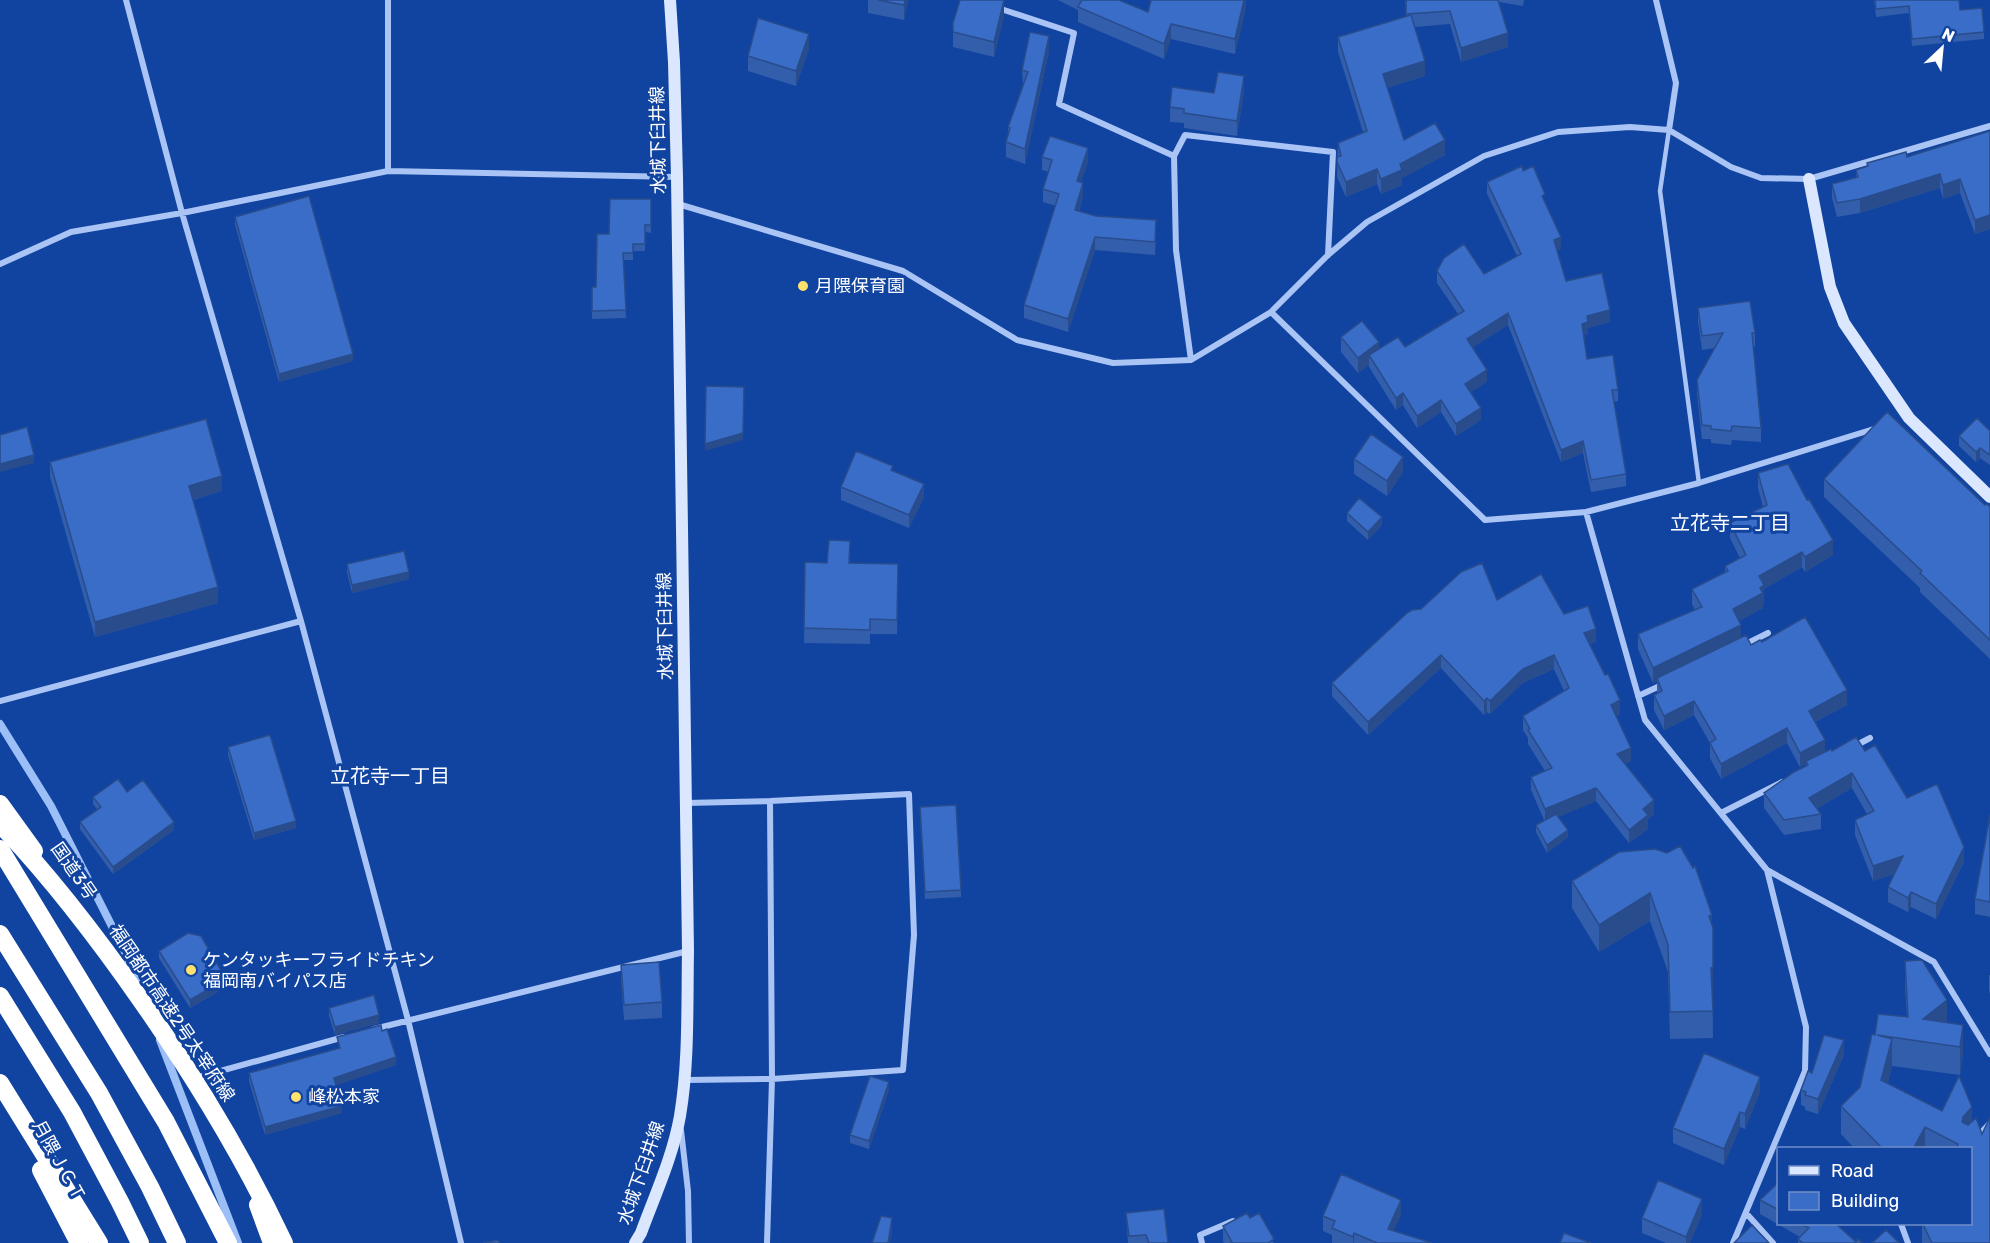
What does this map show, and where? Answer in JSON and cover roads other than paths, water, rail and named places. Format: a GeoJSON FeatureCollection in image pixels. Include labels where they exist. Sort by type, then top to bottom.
{"type":"FeatureCollection","features":[{"type":"Feature","properties":{"kind":"highway","name":"国道3号"},"geometry":{"type":"LineString","coordinates":[[0,804],[194,1078],[238,1154],[272,1243]]}},
{"type":"Feature","properties":{"kind":"highway","name":"福岡都市高速2号太宰府線"},"geometry":{"type":"LineString","coordinates":[[0,824],[28,853],[79,915],[168,1039],[238,1151],[284,1243]]}},
{"type":"Feature","properties":{"kind":"highway"},"geometry":{"type":"LineString","coordinates":[[0,849],[166,1122],[228,1243]]}},
{"type":"Feature","properties":{"kind":"highway"},"geometry":{"type":"LineString","coordinates":[[0,934],[99,1092],[177,1243]]}},
{"type":"Feature","properties":{"kind":"highway"},"geometry":{"type":"LineString","coordinates":[[0,996],[72,1112],[140,1243]]}},
{"type":"Feature","properties":{"kind":"highway"},"geometry":{"type":"LineString","coordinates":[[0,1083],[99,1243]]}},
{"type":"Feature","properties":{"kind":"highway","name":"月隈ＪＣＴ"},"geometry":{"type":"LineString","coordinates":[[0,1100],[37,1161],[79,1243]]}},
{"type":"Feature","properties":{"kind":"main road","name":"水城下臼井線"},"geometry":{"type":"LineString","coordinates":[[635,1243],[669,1158],[680,1118],[685,1080],[688,951],[686,803],[677,177],[670,0]]}},
{"type":"Feature","properties":{"kind":"main road"},"geometry":{"type":"LineString","coordinates":[[1809,179],[1830,287],[1844,323],[1904,419],[1990,497]]}},
{"type":"Feature","properties":{"kind":"street"},"geometry":{"type":"LineString","coordinates":[[126,0],[182,213],[301,621],[408,1020],[461,1243]]}},
{"type":"Feature","properties":{"kind":"street"},"geometry":{"type":"LineString","coordinates":[[388,0],[388,171]]}},
{"type":"Feature","properties":{"kind":"street"},"geometry":{"type":"LineString","coordinates":[[1656,0],[1676,83],[1669,130]]}},
{"type":"Feature","properties":{"kind":"street"},"geometry":{"type":"LineString","coordinates":[[986,4],[1074,33],[1059,104],[1174,156]]}},
{"type":"Feature","properties":{"kind":"street"},"geometry":{"type":"LineString","coordinates":[[677,204],[903,271],[1017,340],[1113,363],[1191,360],[1271,312],[1328,255],[1367,222],[1484,156],[1558,132],[1630,127],[1669,130],[1731,167],[1761,178],[1809,179],[1990,126]]}},
{"type":"Feature","properties":{"kind":"street"},"geometry":{"type":"LineString","coordinates":[[1191,360],[1176,250],[1174,156],[1185,135],[1333,152],[1328,255]]}},
{"type":"Feature","properties":{"kind":"street"},"geometry":{"type":"LineString","coordinates":[[0,264],[71,232],[182,213],[388,171],[677,177]]}},
{"type":"Feature","properties":{"kind":"street"},"geometry":{"type":"LineString","coordinates":[[1271,312],[1485,520],[1586,512],[1699,483],[1887,424]]}},
{"type":"Feature","properties":{"kind":"street"},"geometry":{"type":"LineString","coordinates":[[1586,512],[1645,720],[1767,870],[1934,962],[1990,1054]]}},
{"type":"Feature","properties":{"kind":"street"},"geometry":{"type":"LineString","coordinates":[[0,701],[301,621]]}},
{"type":"Feature","properties":{"kind":"street"},"geometry":{"type":"LineString","coordinates":[[1738,647],[1768,633]]}},
{"type":"Feature","properties":{"kind":"street"},"geometry":{"type":"LineString","coordinates":[[1638,696],[1668,682]]}},
{"type":"Feature","properties":{"kind":"street"},"geometry":{"type":"LineString","coordinates":[[1849,749],[1870,738]]}},
{"type":"Feature","properties":{"kind":"street"},"geometry":{"type":"LineString","coordinates":[[1720,813],[1785,781]]}},
{"type":"Feature","properties":{"kind":"street"},"geometry":{"type":"LineString","coordinates":[[685,1080],[772,1078],[903,1070],[914,935],[909,794],[686,803]]}},
{"type":"Feature","properties":{"kind":"street"},"geometry":{"type":"LineString","coordinates":[[767,1243],[772,1078],[770,801]]}},
{"type":"Feature","properties":{"kind":"street"},"geometry":{"type":"LineString","coordinates":[[1733,1243],[1805,1071],[1806,1027],[1767,870]]}},
{"type":"Feature","properties":{"kind":"street"},"geometry":{"type":"LineString","coordinates":[[363,1032],[688,951]]}},
{"type":"Feature","properties":{"kind":"street"},"geometry":{"type":"LineString","coordinates":[[194,1078],[352,1035]]}},
{"type":"Feature","properties":{"kind":"street"},"geometry":{"type":"LineString","coordinates":[[680,1118],[688,1191],[689,1243]]}},
{"type":"Feature","properties":{"kind":"street"},"geometry":{"type":"LineString","coordinates":[[1969,1147],[1990,1123]]}},
{"type":"Feature","properties":{"kind":"street"},"geometry":{"type":"LineString","coordinates":[[1746,1213],[1773,1243]]}},
{"type":"Feature","properties":{"kind":"street"},"geometry":{"type":"LineString","coordinates":[[1202,1243],[1200,1235],[1242,1217]]}},
{"type":"Feature","properties":{"kind":"street"},"geometry":{"type":"LineString","coordinates":[[1901,1225],[1908,1243]]}},
{"type":"Feature","properties":{"kind":"lane"},"geometry":{"type":"LineString","coordinates":[[1669,130],[1660,191],[1699,483]]}},
{"type":"Feature","properties":{"kind":"waterway"},"geometry":{"type":"LineString","coordinates":[[0,724],[51,806],[126,954],[138,984]]}},
{"type":"Feature","properties":{"kind":"waterway"},"geometry":{"type":"LineString","coordinates":[[160,1040],[238,1243]]}},
{"type":"Feature","properties":{"kind":"place","name":"月隈保育園"},"geometry":{"type":"Point","coordinates":[803,286]}},
{"type":"Feature","properties":{"kind":"place","name":"ケンタッキーフライドチキン 福岡南バイパス店"},"geometry":{"type":"Point","coordinates":[191,970]}},
{"type":"Feature","properties":{"kind":"place","name":"峰松本家"},"geometry":{"type":"Point","coordinates":[296,1097]}},
{"type":"Feature","properties":{"kind":"district","name":"立花寺二丁目"},"geometry":{"type":"Point","coordinates":[1730,523]}},
{"type":"Feature","properties":{"kind":"district","name":"立花寺一丁目"},"geometry":{"type":"Point","coordinates":[390,776]}}]}
